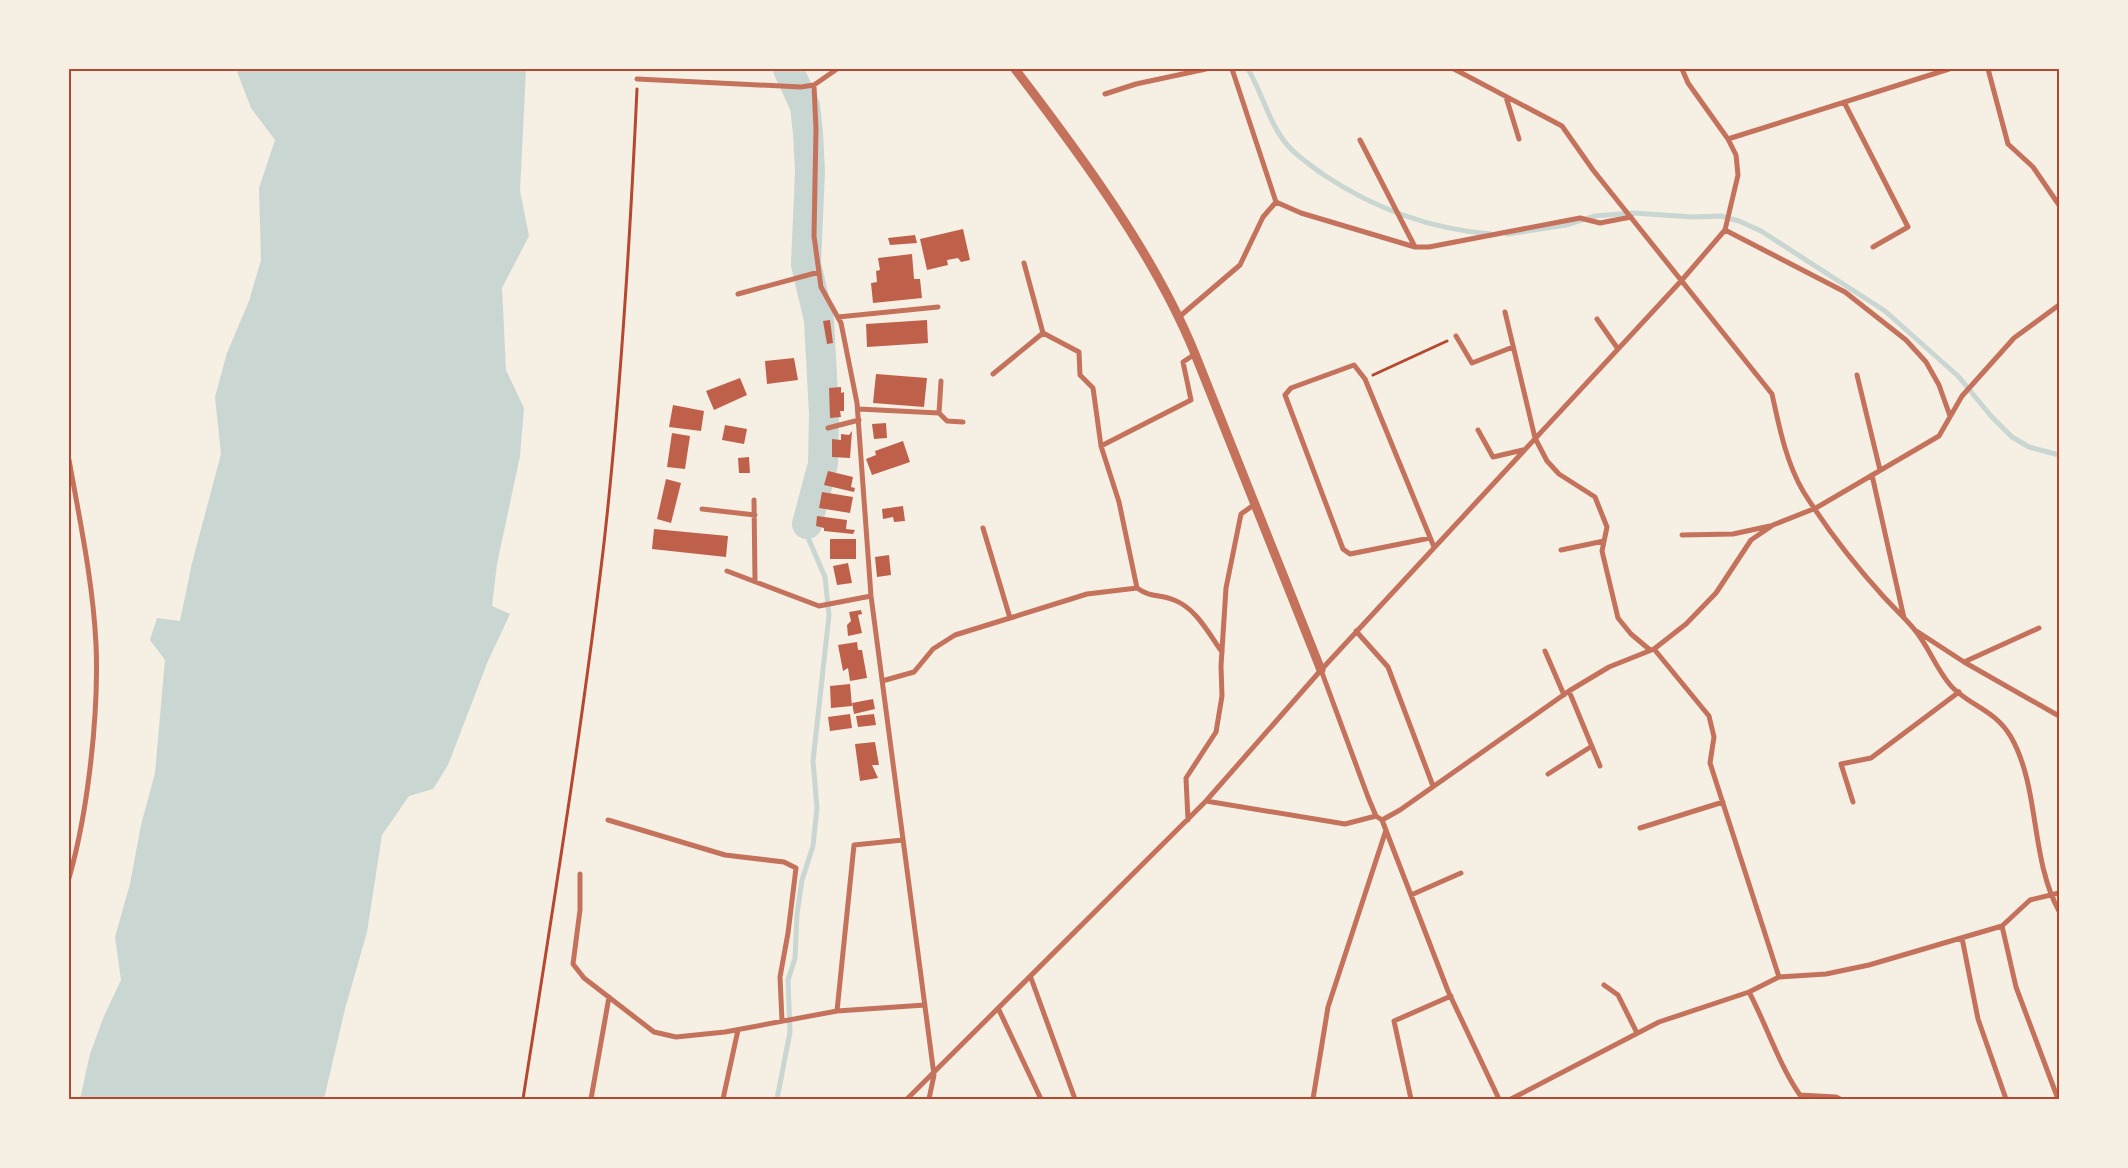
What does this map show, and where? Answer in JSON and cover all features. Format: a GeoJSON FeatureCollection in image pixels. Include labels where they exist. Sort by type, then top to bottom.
{"type":"FeatureCollection","features":[{"type":"Feature","properties":{"kind":"street"},"geometry":{"type":"LineString","coordinates":[[637,80],[814,86],[837,69]]}},
{"type":"Feature","properties":{"kind":"street"},"geometry":{"type":"LineString","coordinates":[[1015,69],[1101,188],[1146,258],[1179,316],[1321,670],[1376,816],[1382,820],[1451,996],[1499,1099]]}},
{"type":"Feature","properties":{"kind":"street"},"geometry":{"type":"LineString","coordinates":[[1105,94],[1136,84],[1206,69]]}},
{"type":"Feature","properties":{"kind":"street"},"geometry":{"type":"LineString","coordinates":[[1232,69],[1276,202],[1301,213],[1415,247],[1429,247],[1580,218],[1600,223],[1631,217]]}},
{"type":"Feature","properties":{"kind":"street"},"geometry":{"type":"LineString","coordinates":[[1454,69],[1562,126],[1631,217],[1772,394],[1782,440],[1803,490],[1848,553],[1904,618],[1916,630],[1964,662],[2059,716]]}},
{"type":"Feature","properties":{"kind":"street"},"geometry":{"type":"LineString","coordinates":[[907,1099],[934,1075],[1206,801],[1356,631],[1682,280],[1725,230],[1738,175],[1736,155],[1728,139],[1688,83],[1682,69]]}},
{"type":"Feature","properties":{"kind":"street"},"geometry":{"type":"LineString","coordinates":[[1728,139],[1950,69]]}},
{"type":"Feature","properties":{"kind":"street"},"geometry":{"type":"LineString","coordinates":[[1988,69],[2008,144],[2033,166],[2059,205]]}},
{"type":"Feature","properties":{"kind":"street"},"geometry":{"type":"LineString","coordinates":[[814,86],[816,129],[814,236],[821,287],[842,323],[858,409],[871,596],[934,1075],[929,1099]]}},
{"type":"Feature","properties":{"kind":"street"},"geometry":{"type":"LineString","coordinates":[[1506,97],[1519,139]]}},
{"type":"Feature","properties":{"kind":"street"},"geometry":{"type":"LineString","coordinates":[[1844,102],[1908,227],[1873,247]]}},
{"type":"Feature","properties":{"kind":"street"},"geometry":{"type":"LineString","coordinates":[[1360,140],[1415,247]]}},
{"type":"Feature","properties":{"kind":"street"},"geometry":{"type":"LineString","coordinates":[[1179,316],[1240,266],[1263,217],[1276,202]]}},
{"type":"Feature","properties":{"kind":"street"},"geometry":{"type":"LineString","coordinates":[[1725,230],[1845,292],[1906,340],[1926,362],[1939,385],[1950,416]]}},
{"type":"Feature","properties":{"kind":"street"},"geometry":{"type":"LineString","coordinates":[[1024,263],[1043,333],[1080,352],[1080,375],[1093,388],[1101,446],[1119,502],[1137,588]]}},
{"type":"Feature","properties":{"kind":"street"},"geometry":{"type":"LineString","coordinates":[[738,294],[819,272]]}},
{"type":"Feature","properties":{"kind":"street"},"geometry":{"type":"LineString","coordinates":[[1682,535],[1733,534],[1773,525],[1816,508],[1939,436],[1962,396],[2014,338],[2059,305]]}},
{"type":"Feature","properties":{"kind":"street"},"geometry":{"type":"LineString","coordinates":[[838,317],[938,307]]}},
{"type":"Feature","properties":{"kind":"street"},"geometry":{"type":"LineString","coordinates":[[1504,312],[1535,438],[1547,462],[1559,474],[1595,498],[1607,527],[1602,551],[1618,618],[1631,634],[1652,650],[1709,716],[1714,737],[1710,762],[1779,976]]}},
{"type":"Feature","properties":{"kind":"street"},"geometry":{"type":"LineString","coordinates":[[1597,319],[1618,349]]}},
{"type":"Feature","properties":{"kind":"street"},"geometry":{"type":"LineString","coordinates":[[993,374],[1043,333]]}},
{"type":"Feature","properties":{"kind":"street"},"geometry":{"type":"LineString","coordinates":[[1456,336],[1472,364],[1513,348]]}},
{"type":"Feature","properties":{"kind":"street"},"geometry":{"type":"LineString","coordinates":[[1101,446],[1191,400],[1183,362],[1195,354]]}},
{"type":"Feature","properties":{"kind":"street"},"geometry":{"type":"LineString","coordinates":[[1430,538],[1350,554],[1343,549],[1285,394],[1291,388],[1354,366],[1364,378],[1434,547]]}},
{"type":"Feature","properties":{"kind":"street"},"geometry":{"type":"LineString","coordinates":[[1857,375],[1880,470]]}},
{"type":"Feature","properties":{"kind":"street"},"geometry":{"type":"LineString","coordinates":[[939,413],[940,381]]}},
{"type":"Feature","properties":{"kind":"street"},"geometry":{"type":"LineString","coordinates":[[858,409],[939,413],[947,421],[963,422]]}},
{"type":"Feature","properties":{"kind":"street"},"geometry":{"type":"LineString","coordinates":[[828,428],[859,420]]}},
{"type":"Feature","properties":{"kind":"street"},"geometry":{"type":"LineString","coordinates":[[1478,430],[1493,457],[1524,449]]}},
{"type":"Feature","properties":{"kind":"street"},"geometry":{"type":"LineString","coordinates":[[69,460],[85,556],[96,645],[91,751],[83,809],[69,878]]}},
{"type":"Feature","properties":{"kind":"street"},"geometry":{"type":"LineString","coordinates":[[1872,475],[1904,618]]}},
{"type":"Feature","properties":{"kind":"street"},"geometry":{"type":"LineString","coordinates":[[754,500],[755,581]]}},
{"type":"Feature","properties":{"kind":"street"},"geometry":{"type":"LineString","coordinates":[[1188,820],[1186,778],[1216,732],[1222,696],[1222,652],[1226,588],[1241,514],[1255,504]]}},
{"type":"Feature","properties":{"kind":"street"},"geometry":{"type":"LineString","coordinates":[[702,508],[755,515]]}},
{"type":"Feature","properties":{"kind":"street"},"geometry":{"type":"LineString","coordinates":[[1382,820],[1567,693],[1609,667],[1652,650],[1686,624],[1710,599],[1751,540],[1773,525]]}},
{"type":"Feature","properties":{"kind":"street"},"geometry":{"type":"LineString","coordinates":[[983,528],[1010,618]]}},
{"type":"Feature","properties":{"kind":"street"},"geometry":{"type":"LineString","coordinates":[[1561,550],[1604,541]]}},
{"type":"Feature","properties":{"kind":"street"},"geometry":{"type":"LineString","coordinates":[[727,571],[819,606],[871,596]]}},
{"type":"Feature","properties":{"kind":"street"},"geometry":{"type":"LineString","coordinates":[[882,681],[914,672],[933,649],[955,635],[1087,594],[1137,588],[1147,595],[1173,599],[1186,606],[1201,622],[1222,652]]}},
{"type":"Feature","properties":{"kind":"street"},"geometry":{"type":"LineString","coordinates":[[1964,662],[2039,628]]}},
{"type":"Feature","properties":{"kind":"street"},"geometry":{"type":"LineString","coordinates":[[1916,630],[1954,689],[1989,711],[2011,737],[2023,765],[2041,860],[2051,896],[2059,912]]}},
{"type":"Feature","properties":{"kind":"street"},"geometry":{"type":"LineString","coordinates":[[1356,631],[1388,667],[1433,786]]}},
{"type":"Feature","properties":{"kind":"street"},"geometry":{"type":"LineString","coordinates":[[1545,651],[1567,693],[1600,766]]}},
{"type":"Feature","properties":{"kind":"street"},"geometry":{"type":"LineString","coordinates":[[1854,802],[1841,764],[1871,758],[1959,692]]}},
{"type":"Feature","properties":{"kind":"street"},"geometry":{"type":"LineString","coordinates":[[1548,774],[1592,746]]}},
{"type":"Feature","properties":{"kind":"street"},"geometry":{"type":"LineString","coordinates":[[1206,801],[1346,824],[1376,816]]}},
{"type":"Feature","properties":{"kind":"street"},"geometry":{"type":"LineString","coordinates":[[1640,828],[1723,802]]}},
{"type":"Feature","properties":{"kind":"street"},"geometry":{"type":"LineString","coordinates":[[608,820],[725,855],[784,862],[796,868],[788,933],[780,977],[782,1021]]}},
{"type":"Feature","properties":{"kind":"street"},"geometry":{"type":"LineString","coordinates":[[1313,1099],[1328,1007],[1386,830]]}},
{"type":"Feature","properties":{"kind":"street"},"geometry":{"type":"LineString","coordinates":[[836,1011],[854,845],[903,840]]}},
{"type":"Feature","properties":{"kind":"street"},"geometry":{"type":"LineString","coordinates":[[1411,895],[1461,873]]}},
{"type":"Feature","properties":{"kind":"street"},"geometry":{"type":"LineString","coordinates":[[580,874],[580,910],[573,964],[584,978],[654,1032],[676,1037],[738,1030],[836,1011],[925,1006]]}},
{"type":"Feature","properties":{"kind":"street"},"geometry":{"type":"LineString","coordinates":[[1511,1099],[1659,1022],[1749,992],[1779,976],[1826,974],[1843,971],[1962,938],[2002,926],[2030,900],[2059,893]]}},
{"type":"Feature","properties":{"kind":"street"},"geometry":{"type":"LineString","coordinates":[[2002,926],[2016,987],[2058,1099]]}},
{"type":"Feature","properties":{"kind":"street"},"geometry":{"type":"LineString","coordinates":[[1962,938],[1978,1019],[2006,1099]]}},
{"type":"Feature","properties":{"kind":"street"},"geometry":{"type":"LineString","coordinates":[[1031,978],[1075,1099]]}},
{"type":"Feature","properties":{"kind":"street"},"geometry":{"type":"LineString","coordinates":[[1604,985],[1618,994],[1636,1033]]}},
{"type":"Feature","properties":{"kind":"street"},"geometry":{"type":"LineString","coordinates":[[1749,992],[1791,1082],[1800,1095],[1836,1097],[1840,1099]]}},
{"type":"Feature","properties":{"kind":"street"},"geometry":{"type":"LineString","coordinates":[[1412,1099],[1394,1021],[1451,996]]}},
{"type":"Feature","properties":{"kind":"street"},"geometry":{"type":"LineString","coordinates":[[591,1099],[610,997]]}},
{"type":"Feature","properties":{"kind":"street"},"geometry":{"type":"LineString","coordinates":[[999,1010],[1041,1099]]}},
{"type":"Feature","properties":{"kind":"street"},"geometry":{"type":"LineString","coordinates":[[723,1099],[738,1030]]}},
{"type":"Feature","properties":{"kind":"path"},"geometry":{"type":"LineString","coordinates":[[523,1099],[578,744],[604,542],[627,305],[637,80]]}},
{"type":"Feature","properties":{"kind":"path"},"geometry":{"type":"LineString","coordinates":[[1364,378],[1456,336]]}},
{"type":"Feature","properties":{"kind":"shaded area"},"geometry":{"type":"Polygon","coordinates":[[[236,69],[526,69],[520,191],[529,236],[502,288],[506,370],[524,408],[520,456],[497,564],[492,606],[510,614],[488,661],[448,765],[433,789],[409,796],[382,835],[367,932],[345,1009],[324,1099],[80,1099],[90,1054],[104,1016],[121,980],[115,937],[130,884],[141,825],[155,773],[165,660],[150,640],[157,618],[180,621],[192,563],[221,454],[215,397],[227,353],[249,301],[261,260],[259,188],[275,140],[251,108],[236,69]]]}},
{"type":"Feature","properties":{"kind":"building"},"geometry":{"type":"Polygon","coordinates":[[[963,229],[970,260],[961,262],[958,258],[947,260],[948,265],[927,270],[920,239],[963,229]]]}},
{"type":"Feature","properties":{"kind":"building"},"geometry":{"type":"Polygon","coordinates":[[[915,235],[917,243],[890,245],[888,238],[915,235]]]}},
{"type":"Feature","properties":{"kind":"building"},"geometry":{"type":"Polygon","coordinates":[[[912,254],[914,279],[920,279],[922,298],[873,303],[871,283],[877,282],[876,271],[880,270],[878,258],[912,254]]]}},
{"type":"Feature","properties":{"kind":"building"},"geometry":{"type":"Polygon","coordinates":[[[830,320],[833,343],[827,344],[823,321],[830,320]]]}},
{"type":"Feature","properties":{"kind":"building"},"geometry":{"type":"Polygon","coordinates":[[[927,320],[928,343],[867,347],[866,324],[927,320]]]}},
{"type":"Feature","properties":{"kind":"building"},"geometry":{"type":"Polygon","coordinates":[[[794,358],[798,380],[767,384],[765,361],[794,358]]]}},
{"type":"Feature","properties":{"kind":"building"},"geometry":{"type":"Polygon","coordinates":[[[876,374],[927,378],[924,407],[873,403],[876,374]]]}},
{"type":"Feature","properties":{"kind":"building"},"geometry":{"type":"Polygon","coordinates":[[[740,378],[747,395],[714,410],[706,391],[740,378]]]}},
{"type":"Feature","properties":{"kind":"building"},"geometry":{"type":"Polygon","coordinates":[[[841,387],[841,393],[844,392],[844,411],[840,411],[841,417],[830,418],[829,388],[841,387]]]}},
{"type":"Feature","properties":{"kind":"building"},"geometry":{"type":"Polygon","coordinates":[[[673,405],[704,411],[701,431],[669,427],[673,405]]]}},
{"type":"Feature","properties":{"kind":"building"},"geometry":{"type":"Polygon","coordinates":[[[886,423],[887,438],[874,439],[872,424],[886,423]]]}},
{"type":"Feature","properties":{"kind":"building"},"geometry":{"type":"Polygon","coordinates":[[[725,425],[747,429],[744,444],[722,440],[725,425]]]}},
{"type":"Feature","properties":{"kind":"building"},"geometry":{"type":"Polygon","coordinates":[[[852,431],[850,458],[832,457],[832,439],[841,440],[841,434],[849,435],[852,431]]]}},
{"type":"Feature","properties":{"kind":"building"},"geometry":{"type":"Polygon","coordinates":[[[672,433],[690,436],[685,469],[667,467],[672,433]]]}},
{"type":"Feature","properties":{"kind":"building"},"geometry":{"type":"Polygon","coordinates":[[[903,441],[910,462],[872,475],[866,459],[876,455],[875,451],[903,441]]]}},
{"type":"Feature","properties":{"kind":"building"},"geometry":{"type":"Polygon","coordinates":[[[749,457],[750,473],[739,473],[738,458],[749,457]]]}},
{"type":"Feature","properties":{"kind":"building"},"geometry":{"type":"Polygon","coordinates":[[[828,471],[853,477],[851,487],[855,488],[854,492],[824,485],[828,471]]]}},
{"type":"Feature","properties":{"kind":"building"},"geometry":{"type":"Polygon","coordinates":[[[666,479],[681,483],[671,523],[657,519],[666,479]]]}},
{"type":"Feature","properties":{"kind":"building"},"geometry":{"type":"Polygon","coordinates":[[[822,492],[853,497],[850,513],[819,508],[822,492]]]}},
{"type":"Feature","properties":{"kind":"building"},"geometry":{"type":"Polygon","coordinates":[[[903,506],[905,521],[894,522],[893,517],[883,519],[882,509],[903,506]]]}},
{"type":"Feature","properties":{"kind":"building"},"geometry":{"type":"Polygon","coordinates":[[[817,516],[847,520],[846,529],[855,530],[853,534],[824,531],[824,528],[816,526],[817,516]]]}},
{"type":"Feature","properties":{"kind":"building"},"geometry":{"type":"Polygon","coordinates":[[[654,529],[728,536],[726,557],[652,549],[654,529]]]}},
{"type":"Feature","properties":{"kind":"building"},"geometry":{"type":"Polygon","coordinates":[[[830,539],[856,539],[856,559],[830,559],[830,539]]]}},
{"type":"Feature","properties":{"kind":"building"},"geometry":{"type":"Polygon","coordinates":[[[889,555],[891,575],[877,577],[875,557],[889,555]]]}},
{"type":"Feature","properties":{"kind":"building"},"geometry":{"type":"Polygon","coordinates":[[[848,563],[852,583],[837,585],[833,566],[848,563]]]}},
{"type":"Feature","properties":{"kind":"building"},"geometry":{"type":"Polygon","coordinates":[[[861,610],[862,614],[858,615],[862,633],[848,636],[847,625],[851,621],[849,612],[861,610]]]}},
{"type":"Feature","properties":{"kind":"building"},"geometry":{"type":"Polygon","coordinates":[[[857,642],[858,650],[862,650],[867,678],[850,681],[848,668],[843,671],[838,645],[857,642]]]}},
{"type":"Feature","properties":{"kind":"building"},"geometry":{"type":"Polygon","coordinates":[[[850,684],[852,706],[831,708],[830,686],[850,684]]]}},
{"type":"Feature","properties":{"kind":"building"},"geometry":{"type":"Polygon","coordinates":[[[873,699],[875,709],[854,714],[852,703],[873,699]]]}},
{"type":"Feature","properties":{"kind":"building"},"geometry":{"type":"Polygon","coordinates":[[[850,714],[852,728],[830,731],[828,717],[850,714]]]}},
{"type":"Feature","properties":{"kind":"building"},"geometry":{"type":"Polygon","coordinates":[[[874,714],[876,725],[858,727],[856,716],[874,714]]]}},
{"type":"Feature","properties":{"kind":"building"},"geometry":{"type":"Polygon","coordinates":[[[875,742],[879,765],[872,765],[878,778],[860,781],[855,744],[875,742]]]}},
{"type":"Feature","properties":{"kind":"waterway"},"geometry":{"type":"LineString","coordinates":[[788,69],[805,106],[808,133],[810,171],[806,264],[819,320],[824,414],[823,464],[807,524]]}},
{"type":"Feature","properties":{"kind":"waterway"},"geometry":{"type":"LineString","coordinates":[[1248,69],[1272,121],[1284,141],[1299,156],[1324,175],[1363,198],[1404,215],[1446,227],[1491,234]]}},
{"type":"Feature","properties":{"kind":"waterway"},"geometry":{"type":"LineString","coordinates":[[1507,234],[1566,225],[1595,216],[1633,213],[1693,217],[1721,216],[1739,221],[1761,231],[1885,311],[1958,376],[1991,416],[2012,437],[2029,447],[2059,455]]}},
{"type":"Feature","properties":{"kind":"waterway"},"geometry":{"type":"LineString","coordinates":[[777,1099],[790,1032],[788,980],[795,958],[797,914],[802,880],[813,846],[817,808],[813,761],[829,615],[825,577],[809,540],[807,524]]}}]}
